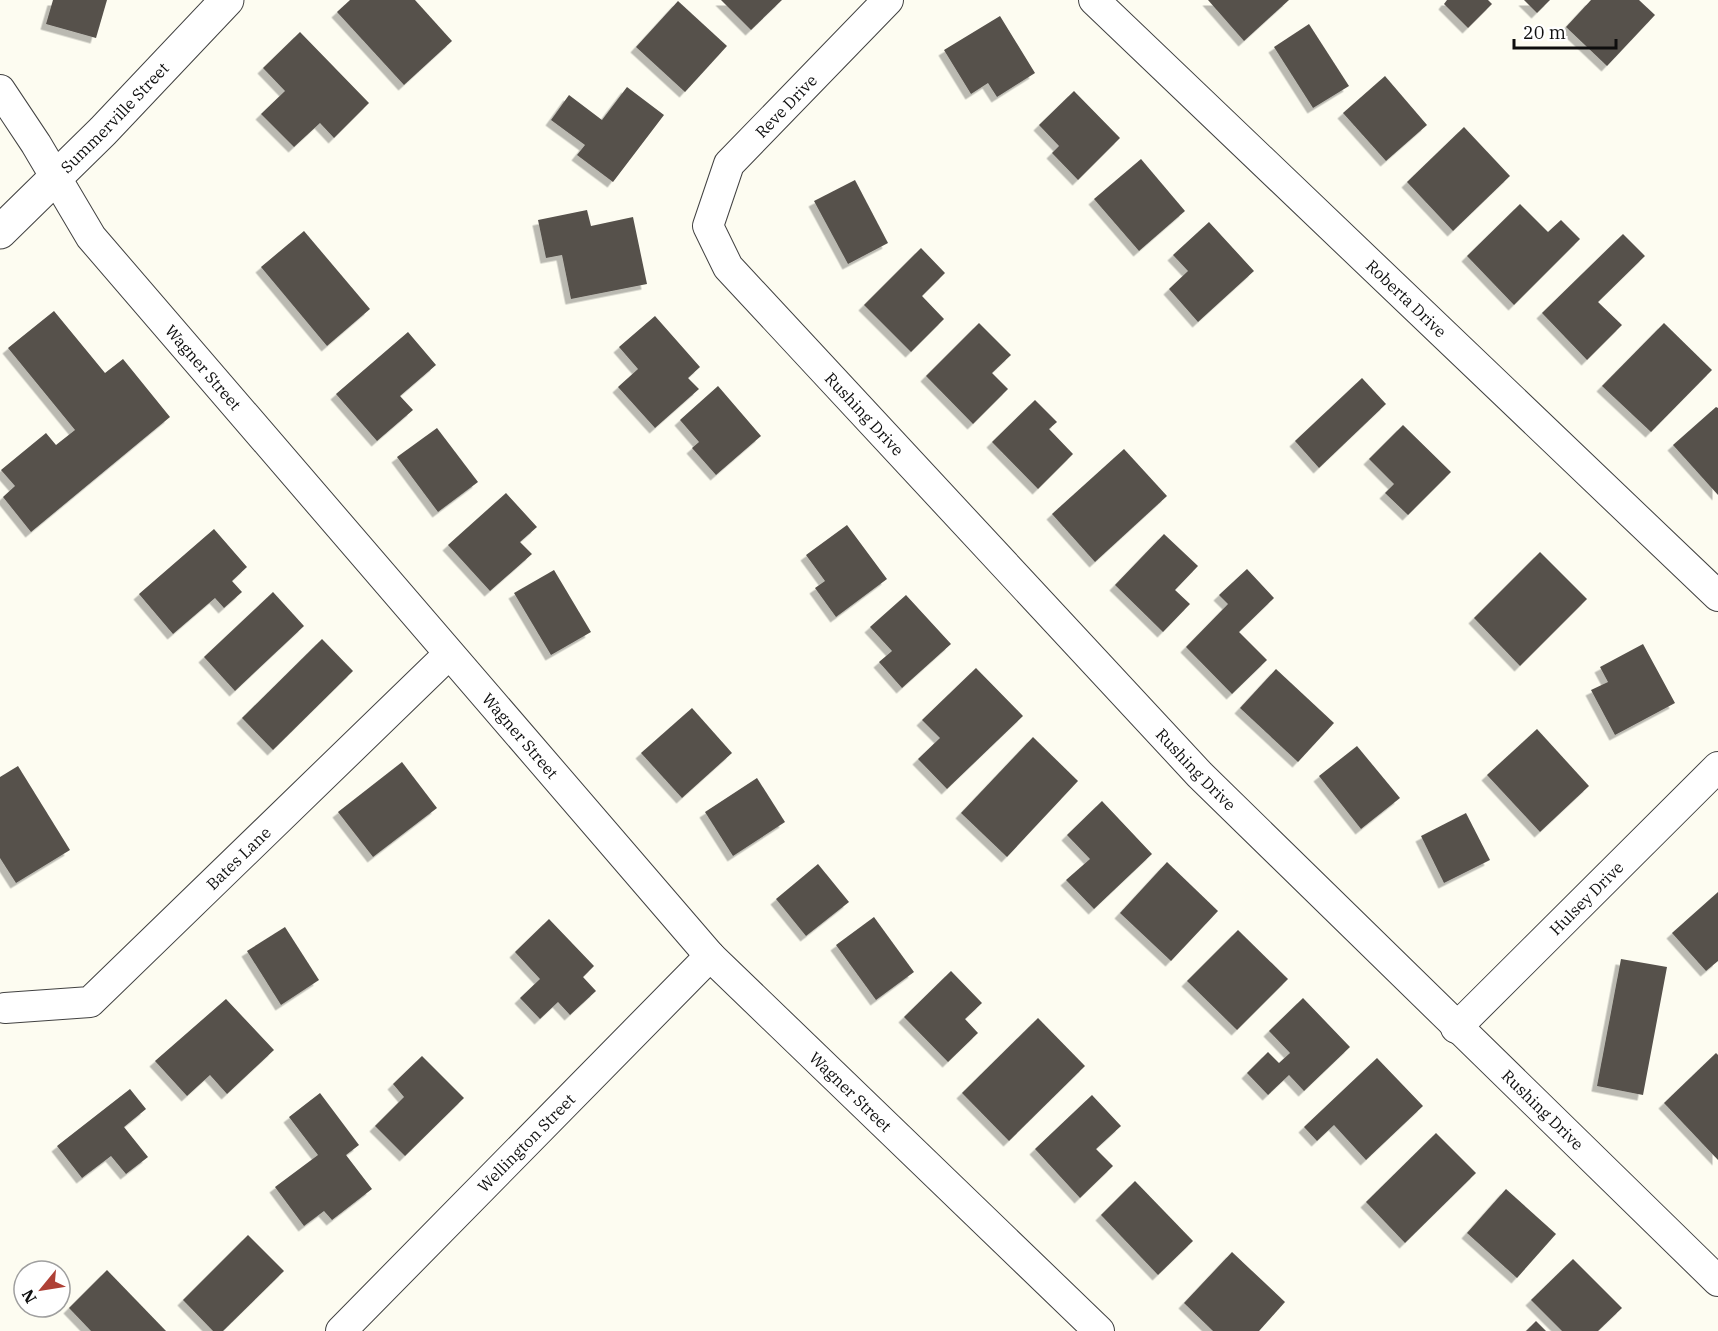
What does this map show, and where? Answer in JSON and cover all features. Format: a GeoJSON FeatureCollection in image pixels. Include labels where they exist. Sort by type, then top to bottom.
{"type":"FeatureCollection","features":[{"type":"Feature","properties":{"kind":"street","name":"Summerville Street"},"geometry":{"type":"LineString","coordinates":[[0,232],[56,179],[227,0]]}},
{"type":"Feature","properties":{"kind":"street","name":"Reve Drive"},"geometry":{"type":"LineString","coordinates":[[708,226],[729,164],[888,0]]}},
{"type":"Feature","properties":{"kind":"street","name":"Roberta Drive"},"geometry":{"type":"LineString","coordinates":[[1094,0],[1718,596]]}},
{"type":"Feature","properties":{"kind":"street","name":"Wagner Street"},"geometry":{"type":"LineString","coordinates":[[0,90],[91,237],[710,956],[1099,1331]]}},
{"type":"Feature","properties":{"kind":"street","name":"Rushing Drive"},"geometry":{"type":"LineString","coordinates":[[708,226],[728,267],[1200,776],[1718,1281]]}},
{"type":"Feature","properties":{"kind":"street","name":"Bates Lane"},"geometry":{"type":"LineString","coordinates":[[5,1008],[90,1002],[449,654]]}},
{"type":"Feature","properties":{"kind":"street","name":"Hulsey Drive"},"geometry":{"type":"LineString","coordinates":[[1456,1028],[1718,767]]}},
{"type":"Feature","properties":{"kind":"street","name":"Wellington Street"},"geometry":{"type":"LineString","coordinates":[[342,1331],[710,956]]}},
{"type":"Feature","properties":{"kind":"building"},"geometry":{"type":"Polygon","coordinates":[[[53,0],[107,0],[96,38],[46,24],[53,0]]]}},
{"type":"Feature","properties":{"kind":"building"},"geometry":{"type":"Polygon","coordinates":[[[350,0],[415,0],[452,41],[404,85],[337,12],[350,0]]]}},
{"type":"Feature","properties":{"kind":"building"},"geometry":{"type":"Polygon","coordinates":[[[721,0],[782,0],[751,30],[721,0]]]}},
{"type":"Feature","properties":{"kind":"building"},"geometry":{"type":"Polygon","coordinates":[[[1208,0],[1289,0],[1244,41],[1208,0]]]}},
{"type":"Feature","properties":{"kind":"building"},"geometry":{"type":"Polygon","coordinates":[[[1447,0],[1488,0],[1492,4],[1468,28],[1444,4],[1447,0]]]}},
{"type":"Feature","properties":{"kind":"building"},"geometry":{"type":"Polygon","coordinates":[[[1524,0],[1550,0],[1537,13],[1524,0]]]}},
{"type":"Feature","properties":{"kind":"building"},"geometry":{"type":"Polygon","coordinates":[[[1591,0],[1639,0],[1655,15],[1607,66],[1566,27],[1591,0]]]}},
{"type":"Feature","properties":{"kind":"building"},"geometry":{"type":"Polygon","coordinates":[[[678,1],[727,46],[685,92],[636,47],[678,1]]]}},
{"type":"Feature","properties":{"kind":"building"},"geometry":{"type":"Polygon","coordinates":[[[1000,16],[1035,73],[997,97],[988,83],[971,94],[944,50],[1000,16]]]}},
{"type":"Feature","properties":{"kind":"building"},"geometry":{"type":"Polygon","coordinates":[[[1309,24],[1349,86],[1313,108],[1274,47],[1309,24]]]}},
{"type":"Feature","properties":{"kind":"building"},"geometry":{"type":"Polygon","coordinates":[[[300,32],[369,103],[334,138],[320,123],[294,147],[261,114],[285,91],[263,68],[300,32]]]}},
{"type":"Feature","properties":{"kind":"building"},"geometry":{"type":"Polygon","coordinates":[[[1385,76],[1427,125],[1386,161],[1343,113],[1385,76]]]}},
{"type":"Feature","properties":{"kind":"building"},"geometry":{"type":"Polygon","coordinates":[[[627,87],[664,115],[613,182],[577,155],[585,145],[551,120],[569,95],[602,120],[627,87]]]}},
{"type":"Feature","properties":{"kind":"building"},"geometry":{"type":"Polygon","coordinates":[[[1074,91],[1120,138],[1078,180],[1052,153],[1059,146],[1039,125],[1074,91]]]}},
{"type":"Feature","properties":{"kind":"building"},"geometry":{"type":"Polygon","coordinates":[[[1464,127],[1510,176],[1453,231],[1407,182],[1464,127]]]}},
{"type":"Feature","properties":{"kind":"building"},"geometry":{"type":"Polygon","coordinates":[[[1141,159],[1185,211],[1139,251],[1094,199],[1141,159]]]}},
{"type":"Feature","properties":{"kind":"building"},"geometry":{"type":"Polygon","coordinates":[[[855,180],[888,243],[848,264],[814,201],[855,180]]]}},
{"type":"Feature","properties":{"kind":"building"},"geometry":{"type":"Polygon","coordinates":[[[1520,204],[1548,232],[1561,220],[1580,239],[1514,305],[1467,256],[1520,204]]]}},
{"type":"Feature","properties":{"kind":"building"},"geometry":{"type":"Polygon","coordinates":[[[587,210],[591,226],[633,217],[647,284],[571,299],[562,255],[546,258],[538,220],[587,210]]]}},
{"type":"Feature","properties":{"kind":"building"},"geometry":{"type":"Polygon","coordinates":[[[1209,222],[1254,271],[1198,322],[1169,289],[1188,271],[1173,255],[1209,222]]]}},
{"type":"Feature","properties":{"kind":"building"},"geometry":{"type":"Polygon","coordinates":[[[304,231],[370,309],[327,346],[261,267],[304,231]]]}},
{"type":"Feature","properties":{"kind":"building"},"geometry":{"type":"Polygon","coordinates":[[[1623,234],[1645,256],[1598,302],[1622,325],[1587,360],[1542,313],[1623,234]]]}},
{"type":"Feature","properties":{"kind":"building"},"geometry":{"type":"Polygon","coordinates":[[[921,248],[945,273],[922,296],[944,319],[911,352],[864,305],[921,248]]]}},
{"type":"Feature","properties":{"kind":"building"},"geometry":{"type":"Polygon","coordinates":[[[54,311],[105,373],[123,359],[170,417],[31,532],[3,497],[15,486],[1,470],[46,433],[56,445],[75,430],[8,348],[54,311]]]}},
{"type":"Feature","properties":{"kind":"building"},"geometry":{"type":"Polygon","coordinates":[[[655,316],[700,367],[688,378],[699,389],[655,428],[618,387],[638,369],[619,347],[655,316]]]}},
{"type":"Feature","properties":{"kind":"building"},"geometry":{"type":"Polygon","coordinates":[[[979,323],[1011,355],[992,373],[1008,389],[973,424],[926,376],[979,323]]]}},
{"type":"Feature","properties":{"kind":"building"},"geometry":{"type":"Polygon","coordinates":[[[1664,323],[1712,370],[1651,432],[1602,386],[1664,323]]]}},
{"type":"Feature","properties":{"kind":"building"},"geometry":{"type":"Polygon","coordinates":[[[408,332],[436,365],[400,396],[413,410],[377,441],[336,394],[408,332]]]}},
{"type":"Feature","properties":{"kind":"building"},"geometry":{"type":"Polygon","coordinates":[[[1362,378],[1386,404],[1319,468],[1295,441],[1362,378]]]}},
{"type":"Feature","properties":{"kind":"building"},"geometry":{"type":"Polygon","coordinates":[[[718,386],[761,436],[716,475],[692,448],[699,442],[680,420],[718,386]]]}},
{"type":"Feature","properties":{"kind":"building"},"geometry":{"type":"Polygon","coordinates":[[[1035,400],[1057,422],[1049,429],[1073,454],[1038,489],[992,442],[1035,400]]]}},
{"type":"Feature","properties":{"kind":"building"},"geometry":{"type":"Polygon","coordinates":[[[1716,407],[1718,408],[1718,495],[1673,445],[1716,407]]]}},
{"type":"Feature","properties":{"kind":"building"},"geometry":{"type":"Polygon","coordinates":[[[1403,425],[1451,472],[1408,515],[1385,493],[1394,484],[1369,459],[1403,425]]]}},
{"type":"Feature","properties":{"kind":"building"},"geometry":{"type":"Polygon","coordinates":[[[437,428],[478,482],[438,512],[397,457],[437,428]]]}},
{"type":"Feature","properties":{"kind":"building"},"geometry":{"type":"Polygon","coordinates":[[[1124,449],[1167,496],[1095,562],[1052,514],[1124,449]]]}},
{"type":"Feature","properties":{"kind":"building"},"geometry":{"type":"Polygon","coordinates":[[[506,493],[537,527],[520,542],[532,554],[490,591],[448,545],[506,493]]]}},
{"type":"Feature","properties":{"kind":"building"},"geometry":{"type":"Polygon","coordinates":[[[847,525],[887,579],[836,617],[815,588],[825,581],[806,555],[847,525]]]}},
{"type":"Feature","properties":{"kind":"building"},"geometry":{"type":"Polygon","coordinates":[[[214,529],[247,567],[232,581],[242,592],[224,608],[215,598],[173,634],[139,594],[214,529]]]}},
{"type":"Feature","properties":{"kind":"building"},"geometry":{"type":"Polygon","coordinates":[[[1164,534],[1198,566],[1175,590],[1190,604],[1163,632],[1115,585],[1164,534]]]}},
{"type":"Feature","properties":{"kind":"building"},"geometry":{"type":"Polygon","coordinates":[[[1540,552],[1587,599],[1520,666],[1474,618],[1540,552]]]}},
{"type":"Feature","properties":{"kind":"building"},"geometry":{"type":"Polygon","coordinates":[[[1247,569],[1274,598],[1239,632],[1267,660],[1232,694],[1186,647],[1228,604],[1219,595],[1247,569]]]}},
{"type":"Feature","properties":{"kind":"building"},"geometry":{"type":"Polygon","coordinates":[[[554,570],[591,632],[551,655],[514,593],[554,570]]]}},
{"type":"Feature","properties":{"kind":"building"},"geometry":{"type":"Polygon","coordinates":[[[273,592],[304,626],[235,691],[204,657],[273,592]]]}},
{"type":"Feature","properties":{"kind":"building"},"geometry":{"type":"Polygon","coordinates":[[[906,595],[951,644],[902,688],[879,662],[892,651],[870,627],[906,595]]]}},
{"type":"Feature","properties":{"kind":"building"},"geometry":{"type":"Polygon","coordinates":[[[322,639],[353,671],[273,750],[242,718],[322,639]]]}},
{"type":"Feature","properties":{"kind":"building"},"geometry":{"type":"Polygon","coordinates":[[[1643,644],[1675,703],[1615,735],[1591,690],[1608,682],[1600,667],[1643,644]]]}},
{"type":"Feature","properties":{"kind":"building"},"geometry":{"type":"Polygon","coordinates":[[[976,668],[1023,716],[947,789],[918,759],[940,738],[922,720],[976,668]]]}},
{"type":"Feature","properties":{"kind":"building"},"geometry":{"type":"Polygon","coordinates":[[[1276,669],[1334,723],[1298,762],[1240,708],[1276,669]]]}},
{"type":"Feature","properties":{"kind":"building"},"geometry":{"type":"Polygon","coordinates":[[[692,708],[732,753],[682,798],[641,753],[692,708]]]}},
{"type":"Feature","properties":{"kind":"building"},"geometry":{"type":"Polygon","coordinates":[[[1537,729],[1589,786],[1540,832],[1487,775],[1537,729]]]}},
{"type":"Feature","properties":{"kind":"building"},"geometry":{"type":"Polygon","coordinates":[[[1033,737],[1078,781],[1007,857],[961,813],[1033,737]]]}},
{"type":"Feature","properties":{"kind":"building"},"geometry":{"type":"Polygon","coordinates":[[[1357,746],[1400,798],[1361,829],[1319,776],[1357,746]]]}},
{"type":"Feature","properties":{"kind":"building"},"geometry":{"type":"Polygon","coordinates":[[[402,762],[437,808],[373,857],[338,812],[402,762]]]}},
{"type":"Feature","properties":{"kind":"building"},"geometry":{"type":"Polygon","coordinates":[[[18,766],[70,850],[16,883],[0,858],[0,777],[18,766]]]}},
{"type":"Feature","properties":{"kind":"building"},"geometry":{"type":"Polygon","coordinates":[[[757,778],[785,822],[733,856],[705,812],[757,778]]]}},
{"type":"Feature","properties":{"kind":"building"},"geometry":{"type":"Polygon","coordinates":[[[1102,801],[1152,854],[1094,909],[1066,880],[1090,859],[1067,835],[1102,801]]]}},
{"type":"Feature","properties":{"kind":"building"},"geometry":{"type":"Polygon","coordinates":[[[1466,813],[1490,860],[1444,883],[1421,836],[1466,813]]]}},
{"type":"Feature","properties":{"kind":"building"},"geometry":{"type":"Polygon","coordinates":[[[1167,862],[1218,911],[1171,961],[1120,913],[1167,862]]]}},
{"type":"Feature","properties":{"kind":"building"},"geometry":{"type":"Polygon","coordinates":[[[818,864],[849,902],[806,936],[776,899],[818,864]]]}},
{"type":"Feature","properties":{"kind":"building"},"geometry":{"type":"Polygon","coordinates":[[[1718,892],[1718,961],[1706,971],[1672,933],[1718,892]]]}},
{"type":"Feature","properties":{"kind":"building"},"geometry":{"type":"Polygon","coordinates":[[[874,917],[914,972],[876,1000],[836,945],[874,917]]]}},
{"type":"Feature","properties":{"kind":"building"},"geometry":{"type":"Polygon","coordinates":[[[549,919],[594,966],[583,977],[596,991],[570,1015],[558,1002],[540,1019],[520,998],[540,979],[515,952],[549,919]]]}},
{"type":"Feature","properties":{"kind":"building"},"geometry":{"type":"Polygon","coordinates":[[[285,927],[319,980],[281,1005],[247,951],[285,927]]]}},
{"type":"Feature","properties":{"kind":"building"},"geometry":{"type":"Polygon","coordinates":[[[1238,930],[1288,979],[1237,1030],[1187,981],[1238,930]]]}},
{"type":"Feature","properties":{"kind":"building"},"geometry":{"type":"Polygon","coordinates":[[[1621,959],[1667,967],[1643,1095],[1597,1086],[1621,959]]]}},
{"type":"Feature","properties":{"kind":"building"},"geometry":{"type":"Polygon","coordinates":[[[951,971],[982,1003],[965,1019],[978,1033],[948,1062],[904,1017],[951,971]]]}},
{"type":"Feature","properties":{"kind":"building"},"geometry":{"type":"Polygon","coordinates":[[[1303,998],[1350,1047],[1304,1091],[1289,1075],[1268,1095],[1247,1073],[1268,1052],[1279,1063],[1290,1053],[1269,1031],[1303,998]]]}},
{"type":"Feature","properties":{"kind":"building"},"geometry":{"type":"Polygon","coordinates":[[[226,999],[274,1050],[227,1094],[210,1075],[187,1096],[155,1061],[226,999]]]}},
{"type":"Feature","properties":{"kind":"building"},"geometry":{"type":"Polygon","coordinates":[[[1038,1018],[1085,1066],[1009,1141],[962,1093],[1038,1018]]]}},
{"type":"Feature","properties":{"kind":"building"},"geometry":{"type":"Polygon","coordinates":[[[1716,1053],[1718,1055],[1718,1160],[1664,1103],[1716,1053]]]}},
{"type":"Feature","properties":{"kind":"building"},"geometry":{"type":"Polygon","coordinates":[[[422,1056],[464,1098],[405,1156],[375,1126],[404,1097],[393,1084],[422,1056]]]}},
{"type":"Feature","properties":{"kind":"building"},"geometry":{"type":"Polygon","coordinates":[[[1377,1058],[1423,1106],[1366,1160],[1334,1125],[1317,1141],[1304,1127],[1377,1058]]]}},
{"type":"Feature","properties":{"kind":"building"},"geometry":{"type":"Polygon","coordinates":[[[130,1089],[146,1109],[124,1127],[148,1157],[126,1174],[111,1156],[82,1178],[57,1146],[130,1089]]]}},
{"type":"Feature","properties":{"kind":"building"},"geometry":{"type":"Polygon","coordinates":[[[320,1093],[359,1145],[346,1155],[372,1189],[332,1220],[324,1211],[304,1226],[275,1187],[318,1155],[289,1117],[320,1093]]]}},
{"type":"Feature","properties":{"kind":"building"},"geometry":{"type":"Polygon","coordinates":[[[1092,1095],[1121,1126],[1096,1149],[1113,1166],[1080,1198],[1035,1149],[1092,1095]]]}},
{"type":"Feature","properties":{"kind":"building"},"geometry":{"type":"Polygon","coordinates":[[[1436,1133],[1476,1173],[1405,1243],[1366,1202],[1436,1133]]]}},
{"type":"Feature","properties":{"kind":"building"},"geometry":{"type":"Polygon","coordinates":[[[1135,1181],[1193,1241],[1158,1275],[1101,1215],[1135,1181]]]}},
{"type":"Feature","properties":{"kind":"building"},"geometry":{"type":"Polygon","coordinates":[[[1506,1189],[1556,1234],[1517,1278],[1467,1233],[1506,1189]]]}},
{"type":"Feature","properties":{"kind":"building"},"geometry":{"type":"Polygon","coordinates":[[[248,1235],[284,1271],[223,1331],[213,1331],[183,1300],[248,1235]]]}},
{"type":"Feature","properties":{"kind":"building"},"geometry":{"type":"Polygon","coordinates":[[[1232,1252],[1285,1302],[1259,1331],[1213,1331],[1184,1303],[1232,1252]]]}},
{"type":"Feature","properties":{"kind":"building"},"geometry":{"type":"Polygon","coordinates":[[[1573,1259],[1622,1308],[1598,1331],[1562,1331],[1531,1300],[1573,1259]]]}},
{"type":"Feature","properties":{"kind":"building"},"geometry":{"type":"Polygon","coordinates":[[[107,1270],[166,1331],[91,1331],[72,1311],[72,1305],[107,1270]]]}},
{"type":"Feature","properties":{"kind":"building"},"geometry":{"type":"Polygon","coordinates":[[[1536,1321],[1546,1331],[1526,1331],[1536,1321]]]}}]}
